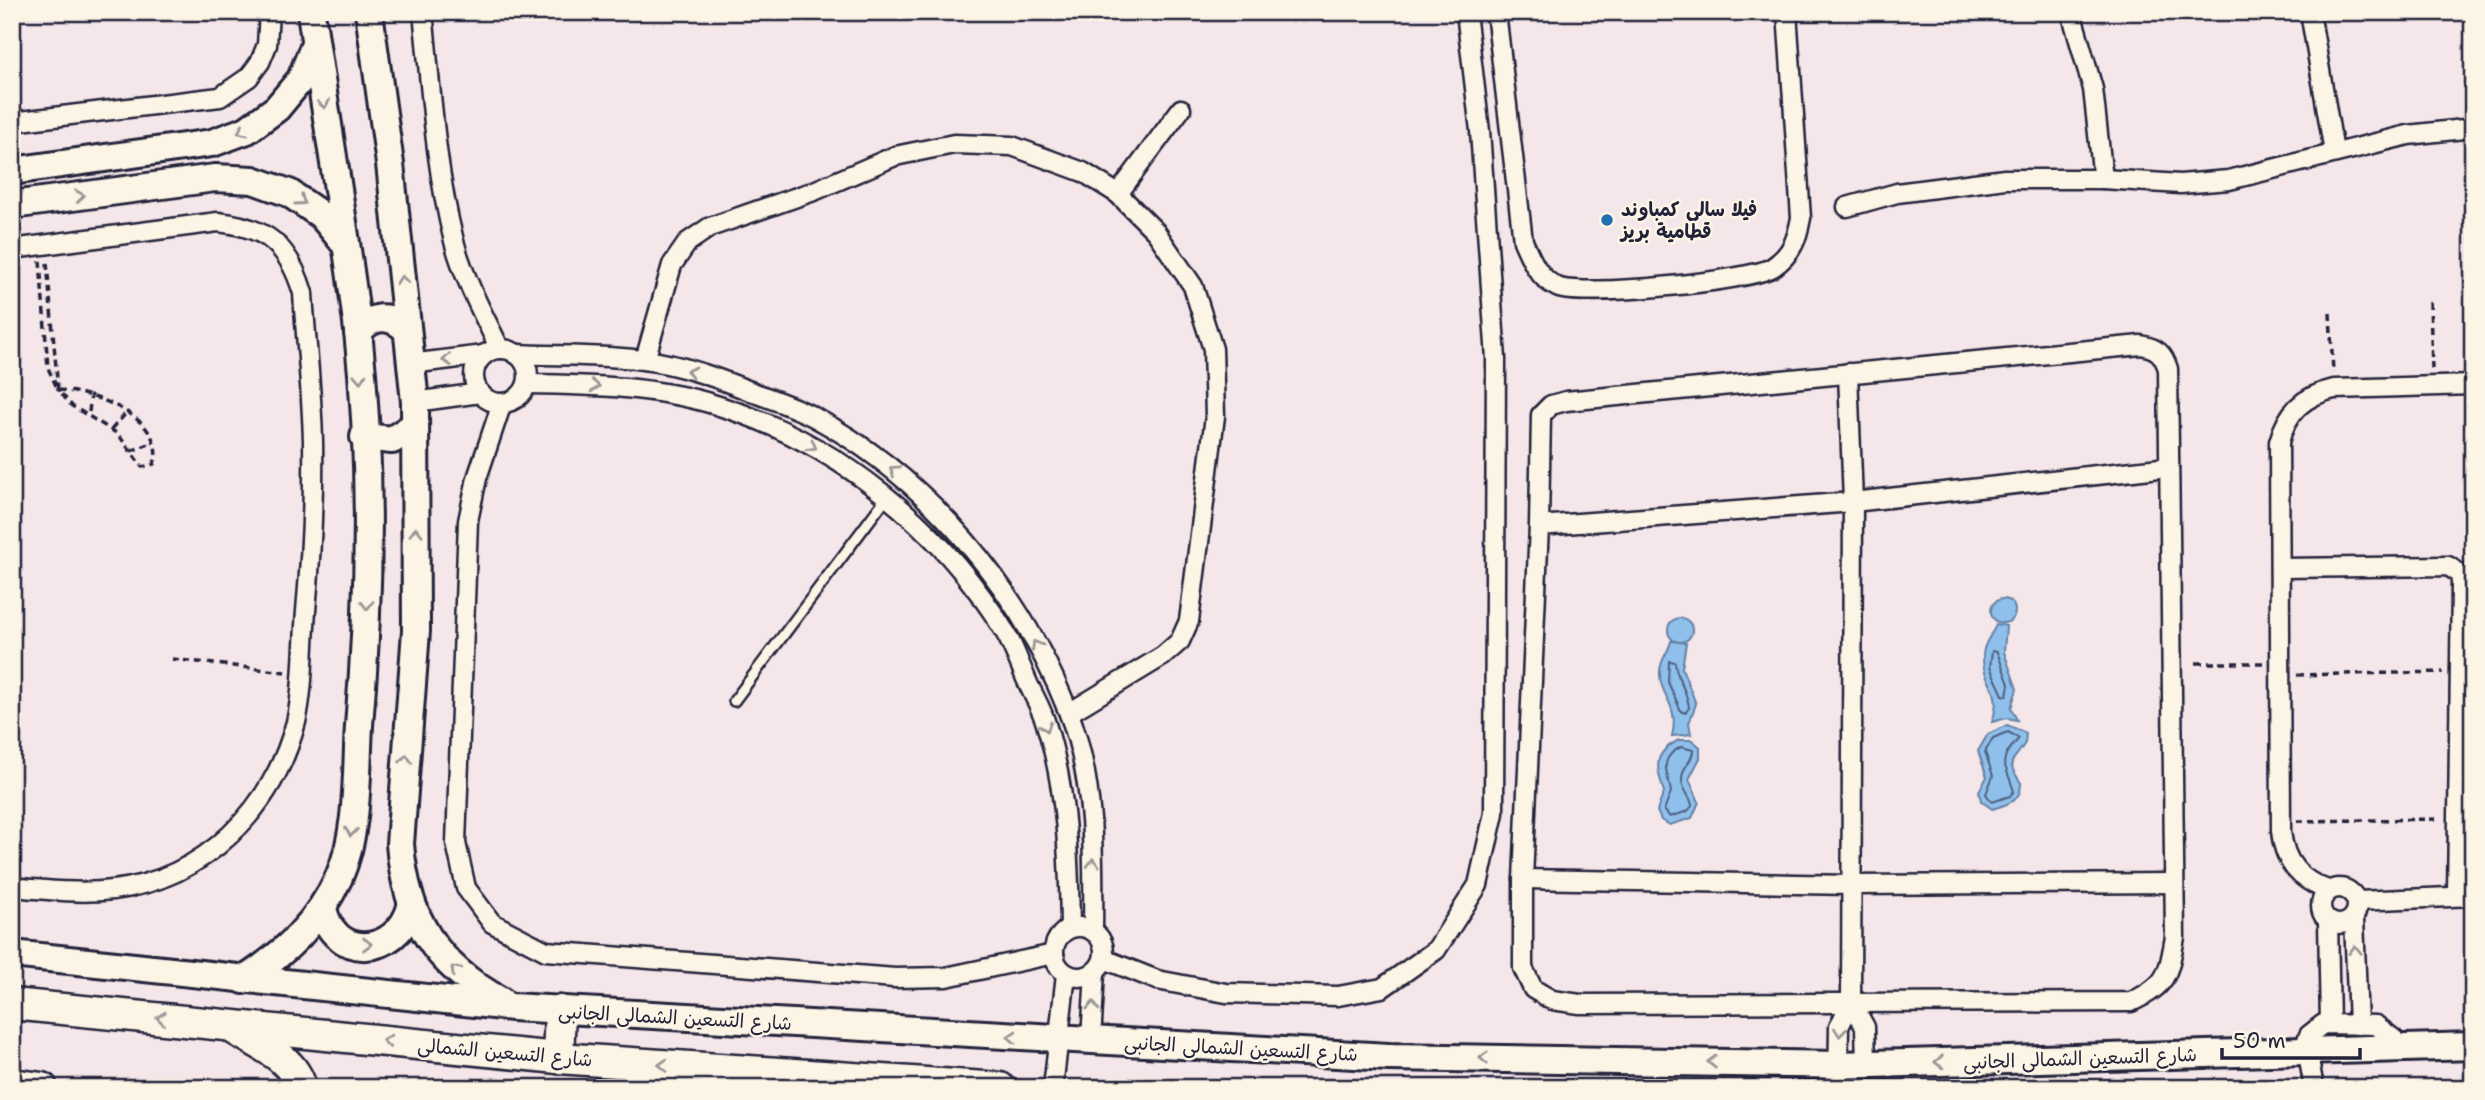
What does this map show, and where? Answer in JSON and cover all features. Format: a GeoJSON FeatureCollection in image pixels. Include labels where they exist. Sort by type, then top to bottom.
{"type":"FeatureCollection","features":[{"type":"Feature","properties":{"kind":"main road","name":"شارع التسعين الشمالى"},"geometry":{"type":"LineString","coordinates":[[12,1004],[558,1058],[1000,1088]]}},
{"type":"Feature","properties":{"kind":"main road"},"geometry":{"type":"LineString","coordinates":[[558,1058],[560,1011]]}},
{"type":"Feature","properties":{"kind":"main road"},"geometry":{"type":"LineString","coordinates":[[227,1025],[289,1065],[299,1076],[301,1088]]}},
{"type":"Feature","properties":{"kind":"main road"},"geometry":{"type":"LineString","coordinates":[[12,1084],[42,1088]]}},
{"type":"Feature","properties":{"kind":"street"},"geometry":{"type":"LineString","coordinates":[[12,122],[220,97],[250,77],[260,62],[267,45],[269,12]]}},
{"type":"Feature","properties":{"kind":"street"},"geometry":{"type":"LineString","coordinates":[[244,980],[274,960],[301,936],[323,908],[339,876],[350,841],[367,629],[364,438],[358,332],[311,12]]}},
{"type":"Feature","properties":{"kind":"street"},"geometry":{"type":"LineString","coordinates":[[369,12],[390,164],[415,413],[416,631],[400,844],[402,876],[411,907],[435,949],[469,984],[512,1007]]}},
{"type":"Feature","properties":{"kind":"street"},"geometry":{"type":"LineString","coordinates":[[423,12],[436,139],[454,240],[469,286],[500,353],[527,367],[527,384],[518,398],[502,403],[486,399],[480,393],[474,377],[475,369],[500,353]]}},
{"type":"Feature","properties":{"kind":"street"},"geometry":{"type":"LineString","coordinates":[[527,384],[645,390],[714,404],[773,424],[842,463],[887,497],[954,562],[1005,633],[1046,723],[1065,804],[1070,928],[1058,939],[1054,954],[1059,968],[1066,974],[1081,978],[1100,965],[1157,980],[1226,993],[1338,996],[1382,988],[1436,950],[1478,885],[1494,813],[1496,359],[1480,131],[1466,12]]}},
{"type":"Feature","properties":{"kind":"street"},"geometry":{"type":"LineString","coordinates":[[1496,12],[1523,241],[1535,269],[1557,287],[1586,293],[1738,277],[1772,268],[1796,244],[1801,218],[1787,12]]}},
{"type":"Feature","properties":{"kind":"street"},"geometry":{"type":"LineString","coordinates":[[2071,12],[2094,89],[2103,179]]}},
{"type":"Feature","properties":{"kind":"street"},"geometry":{"type":"LineString","coordinates":[[2310,12],[2334,152]]}},
{"type":"Feature","properties":{"kind":"street"},"geometry":{"type":"LineString","coordinates":[[12,171],[212,143],[247,130],[277,108],[300,79],[316,44]]}},
{"type":"Feature","properties":{"kind":"street"},"geometry":{"type":"LineString","coordinates":[[1118,194],[1181,109]]}},
{"type":"Feature","properties":{"kind":"street"},"geometry":{"type":"LineString","coordinates":[[1847,207],[1896,194],[2005,179],[2103,179],[2180,184],[2230,180],[2408,135],[2473,128]]}},
{"type":"Feature","properties":{"kind":"street"},"geometry":{"type":"LineString","coordinates":[[645,360],[672,265],[688,242],[710,227],[814,191],[894,156],[954,144],[1012,146],[1083,173],[1118,194],[1156,232],[1193,286],[1213,349],[1215,416],[1189,621],[1180,641],[1163,656],[1069,713]]}},
{"type":"Feature","properties":{"kind":"street"},"geometry":{"type":"LineString","coordinates":[[12,205],[215,178],[253,180],[289,193],[300,200],[321,215],[345,244]]}},
{"type":"Feature","properties":{"kind":"street"},"geometry":{"type":"LineString","coordinates":[[12,248],[218,222],[242,224],[264,234],[283,250],[296,270],[303,293],[313,440],[311,552],[296,719],[283,762],[262,801],[233,834],[197,861],[156,880],[113,890],[12,887]]}},
{"type":"Feature","properties":{"kind":"street"},"geometry":{"type":"LineString","coordinates":[[358,332],[364,325],[381,317],[400,322],[406,329]]}},
{"type":"Feature","properties":{"kind":"street"},"geometry":{"type":"LineString","coordinates":[[2141,345],[2153,347],[2163,355],[2168,369],[2175,937],[2170,965],[2156,990],[2131,1002],[1580,1004],[1552,1000],[1533,989],[1523,968],[1523,879],[1539,526],[1541,415],[1551,405],[1566,401],[1848,373],[2141,345]]}},
{"type":"Feature","properties":{"kind":"street"},"geometry":{"type":"LineString","coordinates":[[410,364],[500,353],[645,360],[724,380],[813,416],[905,478],[979,555],[1039,648],[1069,713],[1086,785],[1094,861],[1093,931],[1103,943],[1091,1040]]}},
{"type":"Feature","properties":{"kind":"street"},"geometry":{"type":"LineString","coordinates":[[1838,1076],[1839,1027],[1851,1002],[1853,502],[1848,373]]}},
{"type":"Feature","properties":{"kind":"street"},"geometry":{"type":"LineString","coordinates":[[2358,1025],[2356,909],[2345,888],[2328,890],[2313,885],[2289,863],[2283,848],[2279,442],[2283,426],[2303,401],[2334,389],[2473,385]]}},
{"type":"Feature","properties":{"kind":"street"},"geometry":{"type":"LineString","coordinates":[[364,438],[392,440],[415,413],[480,393]]}},
{"type":"Feature","properties":{"kind":"street"},"geometry":{"type":"LineString","coordinates":[[502,403],[477,478],[468,521],[456,843],[466,888],[492,923],[546,951],[895,978],[946,977],[1054,954]]}},
{"type":"Feature","properties":{"kind":"street"},"geometry":{"type":"LineString","coordinates":[[1539,526],[1853,502],[2169,467]]}},
{"type":"Feature","properties":{"kind":"street"},"geometry":{"type":"LineString","coordinates":[[2281,568],[2452,567],[2459,573],[2461,581],[2458,818],[2465,896],[2356,909],[2342,925],[2328,921]]}},
{"type":"Feature","properties":{"kind":"street"},"geometry":{"type":"LineString","coordinates":[[1523,879],[1852,885],[2173,883]]}},
{"type":"Feature","properties":{"kind":"street"},"geometry":{"type":"LineString","coordinates":[[2328,890],[2321,909],[2328,921],[2330,1024]]}},
{"type":"Feature","properties":{"kind":"street"},"geometry":{"type":"LineString","coordinates":[[323,908],[325,920],[334,933],[345,941],[374,946],[399,933],[411,907]]}},
{"type":"Feature","properties":{"kind":"street"},"geometry":{"type":"LineString","coordinates":[[1070,928],[1093,931]]}},
{"type":"Feature","properties":{"kind":"street","name":"شارع التسعين الشمالى الجانبى"},"geometry":{"type":"LineString","coordinates":[[12,954],[560,1011],[1389,1056],[1838,1076],[1866,1064],[2473,1046]]}},
{"type":"Feature","properties":{"kind":"street"},"geometry":{"type":"LineString","coordinates":[[1053,1088],[1066,974]]}},
{"type":"Feature","properties":{"kind":"street"},"geometry":{"type":"LineString","coordinates":[[1851,1002],[1865,1027],[1866,1064]]}},
{"type":"Feature","properties":{"kind":"street"},"geometry":{"type":"LineString","coordinates":[[2314,1088],[2305,1052],[2309,1035],[2323,1024],[2376,1025],[2386,1030],[2399,1050]]}},
{"type":"Feature","properties":{"kind":"lane"},"geometry":{"type":"LineString","coordinates":[[734,701],[887,497]]}},
{"type":"Feature","properties":{"kind":"path"},"geometry":{"type":"LineString","coordinates":[[43,245],[58,390],[72,406],[89,413],[112,429],[142,467],[151,467],[156,460],[153,443],[142,426],[127,412],[92,394],[58,390]]}},
{"type":"Feature","properties":{"kind":"path"},"geometry":{"type":"LineString","coordinates":[[2430,302],[2433,386]]}},
{"type":"Feature","properties":{"kind":"path"},"geometry":{"type":"LineString","coordinates":[[2330,313],[2334,389]]}},
{"type":"Feature","properties":{"kind":"path"},"geometry":{"type":"LineString","coordinates":[[89,413],[92,394]]}},
{"type":"Feature","properties":{"kind":"path"},"geometry":{"type":"LineString","coordinates":[[112,429],[127,412]]}},
{"type":"Feature","properties":{"kind":"path"},"geometry":{"type":"LineString","coordinates":[[131,451],[153,443]]}},
{"type":"Feature","properties":{"kind":"path"},"geometry":{"type":"LineString","coordinates":[[172,659],[301,674]]}},
{"type":"Feature","properties":{"kind":"path"},"geometry":{"type":"LineString","coordinates":[[2196,663],[2281,669],[2460,671]]}},
{"type":"Feature","properties":{"kind":"path"},"geometry":{"type":"LineString","coordinates":[[2281,821],[2458,818]]}},
{"type":"Feature","properties":{"kind":"water"},"geometry":{"type":"Polygon","coordinates":[[[2003,599],[2014,606],[2015,611],[2008,622],[2003,623],[1992,616],[1991,611],[1998,600],[2003,599]]]}},
{"type":"Feature","properties":{"kind":"water"},"geometry":{"type":"Polygon","coordinates":[[[1680,618],[1691,625],[1692,630],[1685,641],[1680,642],[1669,635],[1668,630],[1675,619],[1680,618]]]}},
{"type":"Feature","properties":{"kind":"water"},"geometry":{"type":"Polygon","coordinates":[[[1996,624],[2006,626],[2004,652],[2017,689],[2011,708],[2017,720],[2007,718],[1992,722],[1996,701],[1984,668],[1983,653],[1996,624]]]}},
{"type":"Feature","properties":{"kind":"water"},"geometry":{"type":"Polygon","coordinates":[[[1671,641],[1686,643],[1682,668],[1696,704],[1689,723],[1691,734],[1672,736],[1673,716],[1660,672],[1671,641]]]}},
{"type":"Feature","properties":{"kind":"water"},"geometry":{"type":"Polygon","coordinates":[[[2007,725],[2026,733],[2025,743],[2012,762],[2021,783],[2020,789],[2012,801],[1992,809],[1981,801],[1979,791],[1987,777],[1978,751],[1988,734],[2007,725]]]}},
{"type":"Feature","properties":{"kind":"water"},"geometry":{"type":"Polygon","coordinates":[[[1679,740],[1692,740],[1700,747],[1700,758],[1689,779],[1699,802],[1692,818],[1670,825],[1661,820],[1657,811],[1664,792],[1658,762],[1664,751],[1679,740]]]}},
{"type":"Feature","properties":{"kind":"place","name":"فيلا سالى كمباوند قطامية بريز"},"geometry":{"type":"Point","coordinates":[1607,220]}}]}
